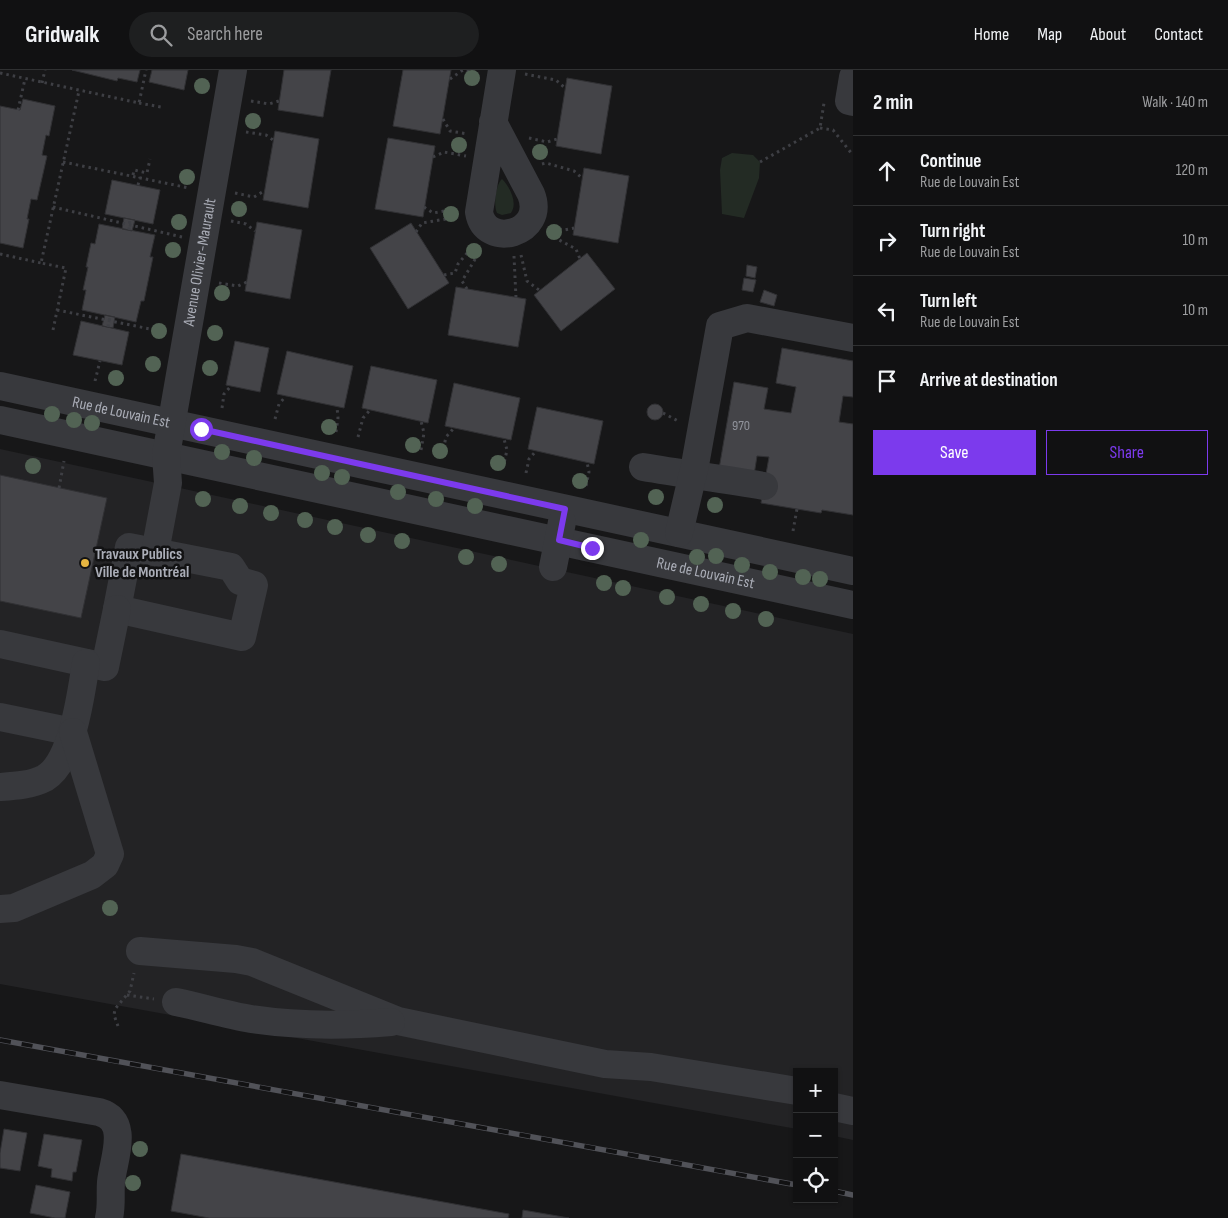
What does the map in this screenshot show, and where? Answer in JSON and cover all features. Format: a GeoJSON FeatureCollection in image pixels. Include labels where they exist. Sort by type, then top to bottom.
{"type":"FeatureCollection","features":[{"type":"Feature","properties":{"kind":"street","name":"Avenue Olivier-Maurault"},"geometry":{"type":"LineString","coordinates":[[155,552],[168,483],[166,455],[171,422],[233,70]]}},
{"type":"Feature","properties":{"kind":"street"},"geometry":{"type":"LineString","coordinates":[[493,122],[501,72]]}},
{"type":"Feature","properties":{"kind":"street"},"geometry":{"type":"LineString","coordinates":[[853,77],[849,101],[853,102]]}},
{"type":"Feature","properties":{"kind":"street"},"geometry":{"type":"LineString","coordinates":[[678,533],[691,480],[720,326],[746,318],[853,338]]}},
{"type":"Feature","properties":{"kind":"street","name":"Rue de Louvain Est"},"geometry":{"type":"LineString","coordinates":[[0,386],[853,571]]}},
{"type":"Feature","properties":{"kind":"street","name":"Rue de Louvain Est"},"geometry":{"type":"LineString","coordinates":[[0,420],[853,605]]}},
{"type":"Feature","properties":{"kind":"street"},"geometry":{"type":"LineString","coordinates":[[643,467],[691,480],[716,477],[763,492]]}},
{"type":"Feature","properties":{"kind":"street"},"geometry":{"type":"LineString","coordinates":[[553,567],[565,509]]}},
{"type":"Feature","properties":{"kind":"street"},"geometry":{"type":"LineString","coordinates":[[0,644],[104,667],[129,547],[231,568],[240,581],[254,585],[242,637],[117,609]]}},
{"type":"Feature","properties":{"kind":"street"},"geometry":{"type":"LineString","coordinates":[[0,787],[32,783],[46,777],[56,767],[73,732],[86,663]]}},
{"type":"Feature","properties":{"kind":"street"},"geometry":{"type":"LineString","coordinates":[[0,716],[73,732]]}},
{"type":"Feature","properties":{"kind":"street"},"geometry":{"type":"LineString","coordinates":[[0,909],[14,908],[92,875],[105,865],[110,854],[73,732]]}},
{"type":"Feature","properties":{"kind":"street"},"geometry":{"type":"LineString","coordinates":[[140,951],[252,962],[398,1021],[605,1064],[651,1067],[793,1090]]}},
{"type":"Feature","properties":{"kind":"street"},"geometry":{"type":"LineString","coordinates":[[176,1002],[250,1019],[349,1025],[398,1021]]}},
{"type":"Feature","properties":{"kind":"street"},"geometry":{"type":"LineString","coordinates":[[1,1102],[99,1112],[107,1115],[114,1122],[118,1139],[111,1184],[112,1204],[110,1218]]}},
{"type":"Feature","properties":{"kind":"street"},"geometry":{"type":"LineString","coordinates":[[838,1108],[853,1111]]}},
{"type":"Feature","properties":{"kind":"path"},"geometry":{"type":"LineString","coordinates":[[42,83],[45,70]]}},
{"type":"Feature","properties":{"kind":"path"},"geometry":{"type":"LineString","coordinates":[[139,103],[146,70]]}},
{"type":"Feature","properties":{"kind":"path"},"geometry":{"type":"LineString","coordinates":[[450,79],[462,70],[501,72],[556,80],[566,88]]}},
{"type":"Feature","properties":{"kind":"path"},"geometry":{"type":"LineString","coordinates":[[0,74],[161,107]]}},
{"type":"Feature","properties":{"kind":"path"},"geometry":{"type":"LineString","coordinates":[[18,110],[25,79]]}},
{"type":"Feature","properties":{"kind":"path"},"geometry":{"type":"LineString","coordinates":[[41,263],[78,91]]}},
{"type":"Feature","properties":{"kind":"path"},"geometry":{"type":"LineString","coordinates":[[820,128],[824,99]]}},
{"type":"Feature","properties":{"kind":"path"},"geometry":{"type":"LineString","coordinates":[[250,101],[269,104],[280,101]]}},
{"type":"Feature","properties":{"kind":"path"},"geometry":{"type":"LineString","coordinates":[[442,120],[450,131],[469,135]]}},
{"type":"Feature","properties":{"kind":"path"},"geometry":{"type":"LineString","coordinates":[[760,162],[820,128],[833,130],[852,154]]}},
{"type":"Feature","properties":{"kind":"path"},"geometry":{"type":"LineString","coordinates":[[245,132],[266,135],[273,140]]}},
{"type":"Feature","properties":{"kind":"path"},"geometry":{"type":"LineString","coordinates":[[526,138],[547,142],[557,139]]}},
{"type":"Feature","properties":{"kind":"path"},"geometry":{"type":"LineString","coordinates":[[433,157],[444,152],[466,156]]}},
{"type":"Feature","properties":{"kind":"path"},"geometry":{"type":"LineString","coordinates":[[133,175],[134,170],[147,173],[150,159]]}},
{"type":"Feature","properties":{"kind":"path"},"geometry":{"type":"LineString","coordinates":[[63,162],[191,188]]}},
{"type":"Feature","properties":{"kind":"path"},"geometry":{"type":"LineString","coordinates":[[538,164],[546,163],[574,171],[582,178]]}},
{"type":"Feature","properties":{"kind":"path"},"geometry":{"type":"LineString","coordinates":[[138,185],[140,177]]}},
{"type":"Feature","properties":{"kind":"path"},"geometry":{"type":"LineString","coordinates":[[234,193],[254,197],[264,191]]}},
{"type":"Feature","properties":{"kind":"path"},"geometry":{"type":"LineString","coordinates":[[53,207],[182,237]]}},
{"type":"Feature","properties":{"kind":"path"},"geometry":{"type":"LineString","coordinates":[[424,207],[433,213],[458,209]]}},
{"type":"Feature","properties":{"kind":"path"},"geometry":{"type":"LineString","coordinates":[[416,232],[422,223],[459,217]]}},
{"type":"Feature","properties":{"kind":"path"},"geometry":{"type":"LineString","coordinates":[[127,230],[130,219]]}},
{"type":"Feature","properties":{"kind":"path"},"geometry":{"type":"LineString","coordinates":[[230,221],[246,224],[255,231]]}},
{"type":"Feature","properties":{"kind":"path"},"geometry":{"type":"LineString","coordinates":[[548,226],[564,230],[574,228]]}},
{"type":"Feature","properties":{"kind":"path"},"geometry":{"type":"LineString","coordinates":[[545,232],[576,249],[580,259]]}},
{"type":"Feature","properties":{"kind":"path"},"geometry":{"type":"LineString","coordinates":[[444,275],[455,273],[458,264],[475,243]]}},
{"type":"Feature","properties":{"kind":"path"},"geometry":{"type":"LineString","coordinates":[[466,289],[462,281],[482,248]]}},
{"type":"Feature","properties":{"kind":"path"},"geometry":{"type":"LineString","coordinates":[[520,251],[528,281],[539,290]]}},
{"type":"Feature","properties":{"kind":"path"},"geometry":{"type":"LineString","coordinates":[[513,253],[516,298]]}},
{"type":"Feature","properties":{"kind":"path"},"geometry":{"type":"LineString","coordinates":[[0,254],[66,268],[53,330]]}},
{"type":"Feature","properties":{"kind":"path"},"geometry":{"type":"LineString","coordinates":[[219,283],[238,286],[247,282]]}},
{"type":"Feature","properties":{"kind":"path"},"geometry":{"type":"LineString","coordinates":[[58,310],[165,332]]}},
{"type":"Feature","properties":{"kind":"path"},"geometry":{"type":"LineString","coordinates":[[108,327],[110,316]]}},
{"type":"Feature","properties":{"kind":"path"},"geometry":{"type":"LineString","coordinates":[[95,380],[100,361]]}},
{"type":"Feature","properties":{"kind":"path"},"geometry":{"type":"LineString","coordinates":[[222,408],[224,394],[231,386]]}},
{"type":"Feature","properties":{"kind":"path"},"geometry":{"type":"LineString","coordinates":[[275,419],[279,404],[286,396]]}},
{"type":"Feature","properties":{"kind":"path"},"geometry":{"type":"LineString","coordinates":[[336,432],[337,407]]}},
{"type":"Feature","properties":{"kind":"path"},"geometry":{"type":"LineString","coordinates":[[358,437],[363,418],[370,410]]}},
{"type":"Feature","properties":{"kind":"path"},"geometry":{"type":"LineString","coordinates":[[421,421],[424,432],[421,450]]}},
{"type":"Feature","properties":{"kind":"path"},"geometry":{"type":"LineString","coordinates":[[442,455],[446,437],[454,428]]}},
{"type":"Feature","properties":{"kind":"path"},"geometry":{"type":"LineString","coordinates":[[503,468],[507,450],[504,439]]}},
{"type":"Feature","properties":{"kind":"path"},"geometry":{"type":"LineString","coordinates":[[526,473],[529,459],[536,451]]}},
{"type":"Feature","properties":{"kind":"path"},"geometry":{"type":"LineString","coordinates":[[59,488],[64,461]]}},
{"type":"Feature","properties":{"kind":"path"},"geometry":{"type":"LineString","coordinates":[[586,486],[589,472],[587,462]]}},
{"type":"Feature","properties":{"kind":"path"},"geometry":{"type":"LineString","coordinates":[[793,532],[797,509]]}},
{"type":"Feature","properties":{"kind":"path"},"geometry":{"type":"LineString","coordinates":[[118,1026],[114,1015],[115,1009],[130,991],[140,951]]}},
{"type":"Feature","properties":{"kind":"shaded area"},"geometry":{"type":"Polygon","coordinates":[[[732,153],[753,155],[760,162],[759,178],[744,218],[722,214],[720,170],[722,158],[732,153]]]}},
{"type":"Feature","properties":{"kind":"shaded area"},"geometry":{"type":"Polygon","coordinates":[[[502,179],[508,186],[514,205],[511,213],[502,215],[497,213],[495,200],[498,185],[502,179]]]}},
{"type":"Feature","properties":{"kind":"shaded area"},"geometry":{"type":"Polygon","coordinates":[[[0,449],[853,634],[853,1140],[838,1137],[838,1068],[793,1068],[793,1128],[0,984],[0,449]]]}},
{"type":"Feature","properties":{"kind":"building"},"geometry":{"type":"Polygon","coordinates":[[[72,70],[140,70],[137,82],[118,78],[117,81],[72,70]]]}},
{"type":"Feature","properties":{"kind":"building"},"geometry":{"type":"Polygon","coordinates":[[[152,70],[188,70],[184,90],[149,82],[152,70]]]}},
{"type":"Feature","properties":{"kind":"building"},"geometry":{"type":"Polygon","coordinates":[[[284,70],[331,70],[323,117],[278,110],[284,70]]]}},
{"type":"Feature","properties":{"kind":"building"},"geometry":{"type":"Polygon","coordinates":[[[403,70],[451,70],[440,134],[393,126],[403,70]]]}},
{"type":"Feature","properties":{"kind":"building"},"geometry":{"type":"Polygon","coordinates":[[[567,78],[612,86],[601,154],[556,146],[567,78]]]}},
{"type":"Feature","properties":{"kind":"building"},"geometry":{"type":"Polygon","coordinates":[[[23,99],[55,106],[49,136],[46,135],[42,155],[47,156],[37,200],[31,199],[23,248],[0,243],[0,106],[20,110],[23,99]]]}},
{"type":"Feature","properties":{"kind":"building"},"geometry":{"type":"Polygon","coordinates":[[[275,131],[319,139],[308,208],[263,200],[275,131]]]}},
{"type":"Feature","properties":{"kind":"building"},"geometry":{"type":"Polygon","coordinates":[[[388,138],[435,146],[423,217],[375,209],[388,138]]]}},
{"type":"Feature","properties":{"kind":"building"},"geometry":{"type":"Polygon","coordinates":[[[584,168],[629,176],[618,243],[573,235],[584,168]]]}},
{"type":"Feature","properties":{"kind":"building"},"geometry":{"type":"Polygon","coordinates":[[[112,180],[160,190],[153,224],[105,214],[112,180]]]}},
{"type":"Feature","properties":{"kind":"building"},"geometry":{"type":"Polygon","coordinates":[[[124,218],[135,220],[132,231],[122,229],[124,218]]]}},
{"type":"Feature","properties":{"kind":"building"},"geometry":{"type":"Polygon","coordinates":[[[257,222],[302,230],[290,299],[245,291],[257,222]]]}},
{"type":"Feature","properties":{"kind":"building"},"geometry":{"type":"Polygon","coordinates":[[[411,223],[449,283],[408,309],[370,248],[411,223]]]}},
{"type":"Feature","properties":{"kind":"building"},"geometry":{"type":"Polygon","coordinates":[[[99,224],[155,235],[150,257],[153,257],[144,301],[141,301],[136,322],[82,310],[86,290],[83,290],[88,267],[86,267],[91,243],[95,244],[99,224]]]}},
{"type":"Feature","properties":{"kind":"building"},"geometry":{"type":"Polygon","coordinates":[[[587,253],[615,289],[561,331],[534,295],[587,253]]]}},
{"type":"Feature","properties":{"kind":"building"},"geometry":{"type":"Polygon","coordinates":[[[747,265],[757,267],[755,278],[746,276],[747,265]]]}},
{"type":"Feature","properties":{"kind":"building"},"geometry":{"type":"Polygon","coordinates":[[[744,278],[756,280],[753,292],[742,290],[744,278]]]}},
{"type":"Feature","properties":{"kind":"building"},"geometry":{"type":"Polygon","coordinates":[[[456,287],[526,299],[518,347],[448,335],[456,287]]]}},
{"type":"Feature","properties":{"kind":"building"},"geometry":{"type":"Polygon","coordinates":[[[764,290],[777,295],[774,306],[760,302],[764,290]]]}},
{"type":"Feature","properties":{"kind":"building"},"geometry":{"type":"Polygon","coordinates":[[[105,315],[115,317],[113,328],[102,326],[105,315]]]}},
{"type":"Feature","properties":{"kind":"building"},"geometry":{"type":"Polygon","coordinates":[[[81,321],[129,332],[122,365],[73,355],[81,321]]]}},
{"type":"Feature","properties":{"kind":"building"},"geometry":{"type":"Polygon","coordinates":[[[235,341],[269,348],[260,392],[226,385],[235,341]]]}},
{"type":"Feature","properties":{"kind":"building"},"geometry":{"type":"Polygon","coordinates":[[[782,348],[853,361],[853,397],[843,396],[839,422],[853,424],[853,515],[822,510],[821,513],[761,503],[769,457],[757,456],[754,475],[719,469],[734,382],[768,388],[764,409],[791,413],[796,387],[776,383],[782,348]]]}},
{"type":"Feature","properties":{"kind":"building"},"geometry":{"type":"Polygon","coordinates":[[[287,351],[353,366],[344,408],[277,394],[287,351]]]}},
{"type":"Feature","properties":{"kind":"building"},"geometry":{"type":"Polygon","coordinates":[[[371,366],[437,380],[428,423],[362,408],[371,366]]]}},
{"type":"Feature","properties":{"kind":"building"},"geometry":{"type":"Polygon","coordinates":[[[454,383],[520,398],[511,440],[445,426],[454,383]]]}},
{"type":"Feature","properties":{"kind":"building"},"geometry":{"type":"Polygon","coordinates":[[[652,404],[658,404],[663,409],[661,418],[652,420],[647,415],[647,409],[652,404]]]}},
{"type":"Feature","properties":{"kind":"building"},"geometry":{"type":"Polygon","coordinates":[[[537,407],[603,421],[594,464],[528,449],[537,407]]]}},
{"type":"Feature","properties":{"kind":"building"},"geometry":{"type":"Polygon","coordinates":[[[0,475],[107,498],[81,618],[0,601],[0,475]]]}},
{"type":"Feature","properties":{"kind":"building"},"geometry":{"type":"Polygon","coordinates":[[[4,1129],[27,1133],[20,1171],[0,1168],[0,1153],[4,1129]]]}},
{"type":"Feature","properties":{"kind":"building"},"geometry":{"type":"Polygon","coordinates":[[[44,1134],[82,1140],[76,1172],[73,1172],[72,1181],[51,1177],[52,1169],[38,1166],[44,1134]]]}},
{"type":"Feature","properties":{"kind":"building"},"geometry":{"type":"Polygon","coordinates":[[[181,1154],[509,1214],[508,1218],[209,1218],[171,1211],[181,1154]]]}},
{"type":"Feature","properties":{"kind":"building"},"geometry":{"type":"Polygon","coordinates":[[[36,1185],[70,1192],[65,1218],[30,1213],[36,1185]]]}},
{"type":"Feature","properties":{"kind":"building"},"geometry":{"type":"Polygon","coordinates":[[[523,1210],[569,1218],[522,1218],[523,1210]]]}},
{"type":"Feature","properties":{"kind":"railway"},"geometry":{"type":"LineString","coordinates":[[0,1040],[793,1184]]}},
{"type":"Feature","properties":{"kind":"railway"},"geometry":{"type":"LineString","coordinates":[[838,1192],[853,1195]]}},
{"type":"Feature","properties":{"kind":"place","name":"Travaux Publics Ville de Montréal"},"geometry":{"type":"Point","coordinates":[85,563]}},
{"type":"Feature","properties":{"kind":"route"},"geometry":{"type":"LineString","coordinates":[[201,429],[565,509],[559,540],[592,548]]}}]}
